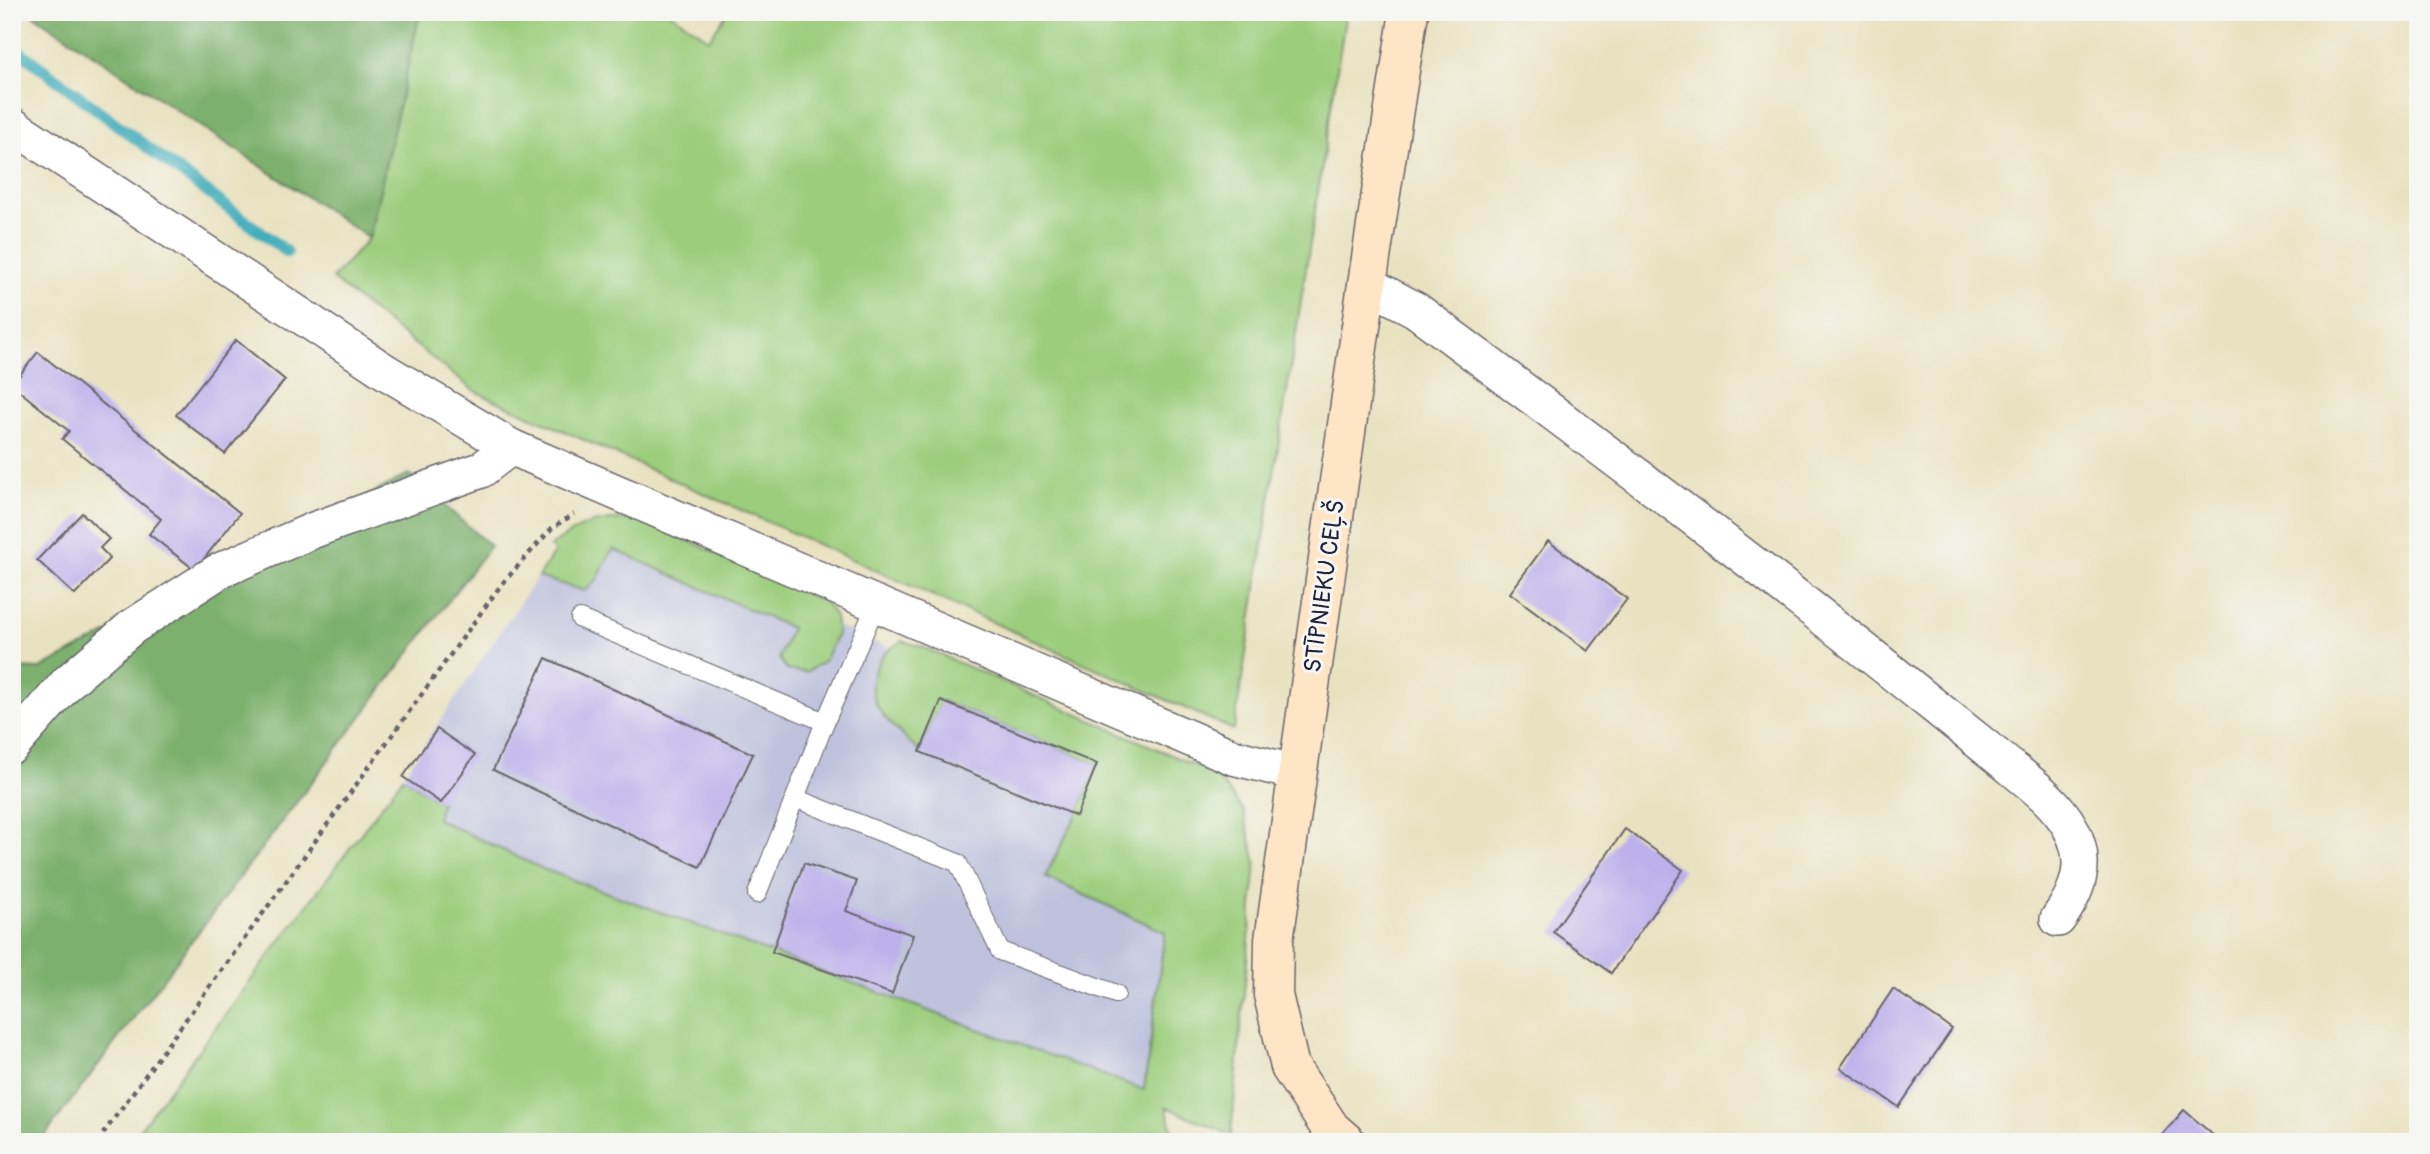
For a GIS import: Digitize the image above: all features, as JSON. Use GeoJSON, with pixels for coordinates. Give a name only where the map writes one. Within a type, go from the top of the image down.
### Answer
{"type":"FeatureCollection","features":[{"type":"Feature","properties":{"kind":"main road","name":"STĪPNIEKU CEĻŠ"},"geometry":{"type":"LineString","coordinates":[[1331,1137],[1290,1067],[1273,995],[1274,940],[1367,284],[1409,12]]}},
{"type":"Feature","properties":{"kind":"street"},"geometry":{"type":"LineString","coordinates":[[12,125],[386,372],[511,447],[1233,757],[1297,773]]}},
{"type":"Feature","properties":{"kind":"street"},"geometry":{"type":"LineString","coordinates":[[1367,284],[1427,318],[1884,665],[2030,783],[2059,811],[2070,827],[2079,850],[2079,884],[2058,919]]}},
{"type":"Feature","properties":{"kind":"street"},"geometry":{"type":"LineString","coordinates":[[12,746],[68,681],[132,627],[219,571],[314,530],[481,470],[511,447]]}},
{"type":"Feature","properties":{"kind":"lane"},"geometry":{"type":"LineString","coordinates":[[757,894],[825,722],[876,606]]}},
{"type":"Feature","properties":{"kind":"lane"},"geometry":{"type":"LineString","coordinates":[[580,619],[825,722]]}},
{"type":"Feature","properties":{"kind":"lane"},"geometry":{"type":"LineString","coordinates":[[795,798],[958,863],[1000,951],[1116,995]]}},
{"type":"Feature","properties":{"kind":"path"},"geometry":{"type":"LineString","coordinates":[[97,1142],[501,585],[552,528],[613,490]]}},
{"type":"Feature","properties":{"kind":"shaded area"},"geometry":{"type":"Polygon","coordinates":[[[618,533],[901,653],[1182,784],[1165,1107],[373,820],[555,551],[618,533]]]}},
{"type":"Feature","properties":{"kind":"green space"},"geometry":{"type":"Polygon","coordinates":[[[29,12],[420,12],[369,238],[29,12]]]}},
{"type":"Feature","properties":{"kind":"green space"},"geometry":{"type":"Polygon","coordinates":[[[420,12],[669,12],[709,39],[728,12],[1346,12],[1234,730],[474,391],[332,279],[369,238],[420,12]]]}},
{"type":"Feature","properties":{"kind":"green space"},"geometry":{"type":"Polygon","coordinates":[[[409,474],[490,546],[40,1142],[12,1142],[12,668],[40,669],[409,474]]]}},
{"type":"Feature","properties":{"kind":"green space"},"geometry":{"type":"Polygon","coordinates":[[[640,519],[825,602],[835,617],[837,635],[824,661],[806,672],[787,670],[779,658],[791,628],[613,549],[596,581],[585,591],[538,577],[555,551],[550,547],[573,531],[602,521],[640,519]]]}},
{"type":"Feature","properties":{"kind":"green space"},"geometry":{"type":"Polygon","coordinates":[[[902,641],[920,646],[1215,774],[1243,810],[1256,863],[1231,1135],[1166,1107],[1176,1142],[130,1142],[403,777],[441,803],[437,819],[543,869],[1144,1090],[1165,932],[1045,877],[1076,816],[1097,764],[942,701],[920,752],[885,717],[873,696],[874,673],[879,661],[902,641]]]}},
{"type":"Feature","properties":{"kind":"building"},"geometry":{"type":"Polygon","coordinates":[[[236,340],[285,380],[225,454],[176,415],[236,340]]]}},
{"type":"Feature","properties":{"kind":"building"},"geometry":{"type":"Polygon","coordinates":[[[38,352],[240,513],[195,570],[149,534],[161,519],[62,439],[69,431],[12,385],[38,352]]]}},
{"type":"Feature","properties":{"kind":"building"},"geometry":{"type":"Polygon","coordinates":[[[82,513],[109,539],[100,548],[110,558],[75,595],[37,560],[82,513]]]}},
{"type":"Feature","properties":{"kind":"building"},"geometry":{"type":"Polygon","coordinates":[[[1548,541],[1627,599],[1588,651],[1510,593],[1548,541]]]}},
{"type":"Feature","properties":{"kind":"building"},"geometry":{"type":"Polygon","coordinates":[[[546,658],[753,754],[700,867],[493,770],[546,658]]]}},
{"type":"Feature","properties":{"kind":"building"},"geometry":{"type":"Polygon","coordinates":[[[941,701],[1097,764],[1076,816],[920,752],[941,701]]]}},
{"type":"Feature","properties":{"kind":"building"},"geometry":{"type":"Polygon","coordinates":[[[437,729],[475,755],[441,803],[403,777],[437,729]]]}},
{"type":"Feature","properties":{"kind":"building"},"geometry":{"type":"Polygon","coordinates":[[[1625,829],[1683,870],[1611,973],[1553,932],[1625,829]]]}},
{"type":"Feature","properties":{"kind":"building"},"geometry":{"type":"Polygon","coordinates":[[[804,863],[857,881],[846,911],[913,935],[892,994],[772,952],[804,863]]]}},
{"type":"Feature","properties":{"kind":"building"},"geometry":{"type":"Polygon","coordinates":[[[1893,989],[1952,1029],[1899,1107],[1840,1068],[1893,989]]]}},
{"type":"Feature","properties":{"kind":"building"},"geometry":{"type":"Polygon","coordinates":[[[2184,1110],[2221,1142],[2156,1142],[2184,1110]]]}},
{"type":"Feature","properties":{"kind":"waterway"},"geometry":{"type":"LineString","coordinates":[[12,46],[287,252]]}}]}
